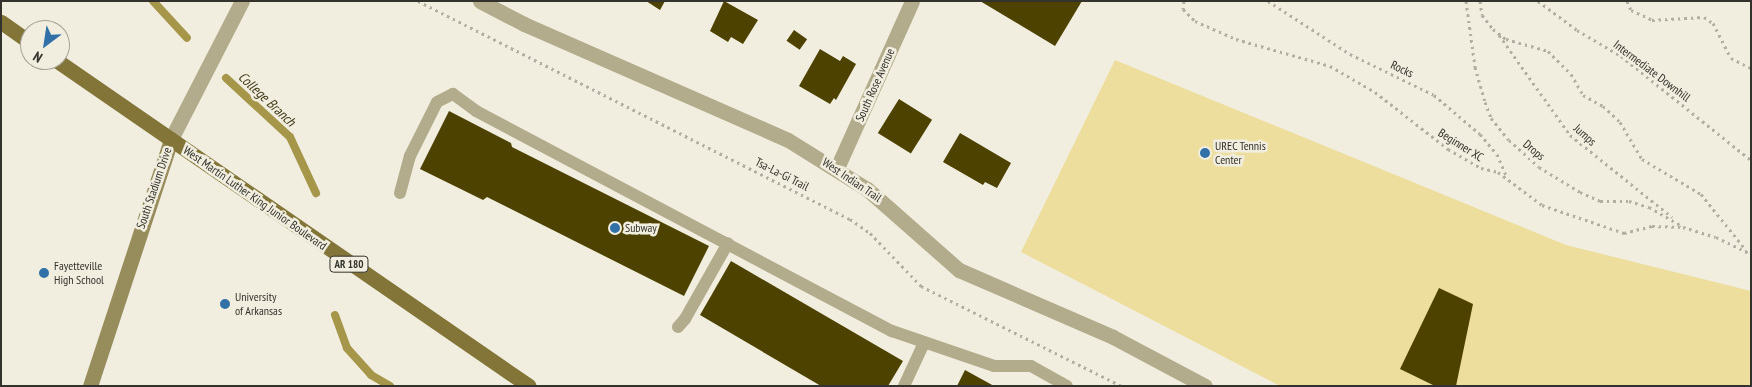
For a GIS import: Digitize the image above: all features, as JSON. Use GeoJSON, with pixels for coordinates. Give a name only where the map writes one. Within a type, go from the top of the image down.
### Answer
{"type":"FeatureCollection","features":[{"type":"Feature","properties":{"kind":"main road"},"geometry":{"type":"LineString","coordinates":[[1,22],[20,35]]}},
{"type":"Feature","properties":{"kind":"main road","name":"West Martin Luther King Junior Boulevard"},"geometry":{"type":"LineString","coordinates":[[70,70],[529,386]]}},
{"type":"Feature","properties":{"kind":"street","name":"South Stadium Drive"},"geometry":{"type":"LineString","coordinates":[[90,386],[170,139],[242,1]]}},
{"type":"Feature","properties":{"kind":"street","name":"West Indian Trail"},"geometry":{"type":"LineString","coordinates":[[480,1],[540,31],[788,140],[837,168],[897,212],[959,270],[1113,337],[1205,386]]}},
{"type":"Feature","properties":{"kind":"street","name":"South Rose Avenue"},"geometry":{"type":"LineString","coordinates":[[837,168],[912,1]]}},
{"type":"Feature","properties":{"kind":"lane"},"geometry":{"type":"LineString","coordinates":[[400,193],[410,156],[437,102],[452,94],[476,111],[728,243],[843,308],[924,343],[994,366],[1031,366],[1067,386]]}},
{"type":"Feature","properties":{"kind":"lane"},"geometry":{"type":"LineString","coordinates":[[678,328],[686,320],[728,243]]}},
{"type":"Feature","properties":{"kind":"lane"},"geometry":{"type":"LineString","coordinates":[[904,386],[924,343]]}},
{"type":"Feature","properties":{"kind":"path","name":"Tsa-La-Gi Trail"},"geometry":{"type":"LineString","coordinates":[[418,1],[850,218],[870,233],[921,286],[1122,386]]}},
{"type":"Feature","properties":{"kind":"path","name":"Beginner XC"},"geometry":{"type":"LineString","coordinates":[[1184,1],[1182,8],[1195,21],[1236,39],[1330,66],[1375,92],[1448,149],[1481,168],[1507,177],[1542,205],[1613,231],[1624,233],[1652,226],[1683,227],[1749,253]]}},
{"type":"Feature","properties":{"kind":"path","name":"Rocks"},"geometry":{"type":"LineString","coordinates":[[1268,1],[1350,54],[1434,95],[1480,134],[1497,154],[1507,177]]}},
{"type":"Feature","properties":{"kind":"path","name":"Drops"},"geometry":{"type":"LineString","coordinates":[[1466,1],[1475,68],[1485,102],[1492,118],[1509,140],[1539,167],[1580,192],[1600,201],[1629,201],[1649,207],[1683,227]]}},
{"type":"Feature","properties":{"kind":"path","name":"Jumps"},"geometry":{"type":"LineString","coordinates":[[1480,1],[1482,15],[1499,35],[1570,135],[1628,179],[1683,227]]}},
{"type":"Feature","properties":{"kind":"path","name":"Intermediate Downhill"},"geometry":{"type":"LineString","coordinates":[[1538,1],[1637,68],[1751,160]]}},
{"type":"Feature","properties":{"kind":"path"},"geometry":{"type":"LineString","coordinates":[[1627,1],[1631,10],[1652,20],[1704,17],[1713,23],[1731,58],[1751,68]]}},
{"type":"Feature","properties":{"kind":"path"},"geometry":{"type":"LineString","coordinates":[[1499,35],[1548,51],[1571,74],[1583,95],[1603,106],[1620,122],[1642,159],[1701,194],[1749,253]]}},
{"type":"Feature","properties":{"kind":"shaded area","name":"UREC Tennis Center"},"geometry":{"type":"Polygon","coordinates":[[[1115,60],[1566,245],[1751,291],[1751,386],[1280,386],[1021,252],[1115,60]]]}},
{"type":"Feature","properties":{"kind":"building"},"geometry":{"type":"Polygon","coordinates":[[[646,1],[665,1],[660,10],[646,1]]]}},
{"type":"Feature","properties":{"kind":"building"},"geometry":{"type":"Polygon","coordinates":[[[724,1],[758,20],[743,44],[731,37],[728,42],[710,31],[724,1]]]}},
{"type":"Feature","properties":{"kind":"building"},"geometry":{"type":"Polygon","coordinates":[[[980,1],[1082,1],[1055,46],[980,1]]]}},
{"type":"Feature","properties":{"kind":"building"},"geometry":{"type":"Polygon","coordinates":[[[794,30],[807,39],[800,50],[787,41],[794,30]]]}},
{"type":"Feature","properties":{"kind":"building"},"geometry":{"type":"Polygon","coordinates":[[[820,49],[840,61],[843,56],[856,64],[836,100],[834,98],[830,104],[799,86],[820,49]]]}},
{"type":"Feature","properties":{"kind":"building"},"geometry":{"type":"Polygon","coordinates":[[[899,99],[932,120],[911,154],[878,133],[899,99]]]}},
{"type":"Feature","properties":{"kind":"building"},"geometry":{"type":"Polygon","coordinates":[[[449,111],[511,143],[512,147],[709,246],[684,296],[487,197],[483,200],[420,169],[449,111]]]}},
{"type":"Feature","properties":{"kind":"building"},"geometry":{"type":"Polygon","coordinates":[[[960,133],[1011,163],[997,188],[985,182],[983,185],[943,162],[960,133]]]}},
{"type":"Feature","properties":{"kind":"building"},"geometry":{"type":"Polygon","coordinates":[[[731,261],[903,361],[888,386],[821,386],[700,315],[731,261]]]}},
{"type":"Feature","properties":{"kind":"building"},"geometry":{"type":"Polygon","coordinates":[[[1439,288],[1473,304],[1456,386],[1435,386],[1400,369],[1439,288]]]}},
{"type":"Feature","properties":{"kind":"building"},"geometry":{"type":"Polygon","coordinates":[[[965,370],[994,386],[957,386],[965,370]]]}},
{"type":"Feature","properties":{"kind":"waterway","name":"College Branch"},"geometry":{"type":"LineString","coordinates":[[153,1],[187,38]]}},
{"type":"Feature","properties":{"kind":"waterway","name":"College Branch"},"geometry":{"type":"LineString","coordinates":[[226,78],[290,137],[316,193]]}},
{"type":"Feature","properties":{"kind":"waterway","name":"College Branch"},"geometry":{"type":"LineString","coordinates":[[335,315],[347,348],[371,375],[390,386]]}},
{"type":"Feature","properties":{"kind":"place","name":"UREC Tennis Center"},"geometry":{"type":"Point","coordinates":[1205,153]}},
{"type":"Feature","properties":{"kind":"place","name":"Subway"},"geometry":{"type":"Point","coordinates":[615,228]}},
{"type":"Feature","properties":{"kind":"place","name":"Fayetteville High School"},"geometry":{"type":"Point","coordinates":[44,273]}},
{"type":"Feature","properties":{"kind":"place","name":"University of Arkansas"},"geometry":{"type":"Point","coordinates":[225,304]}}]}
